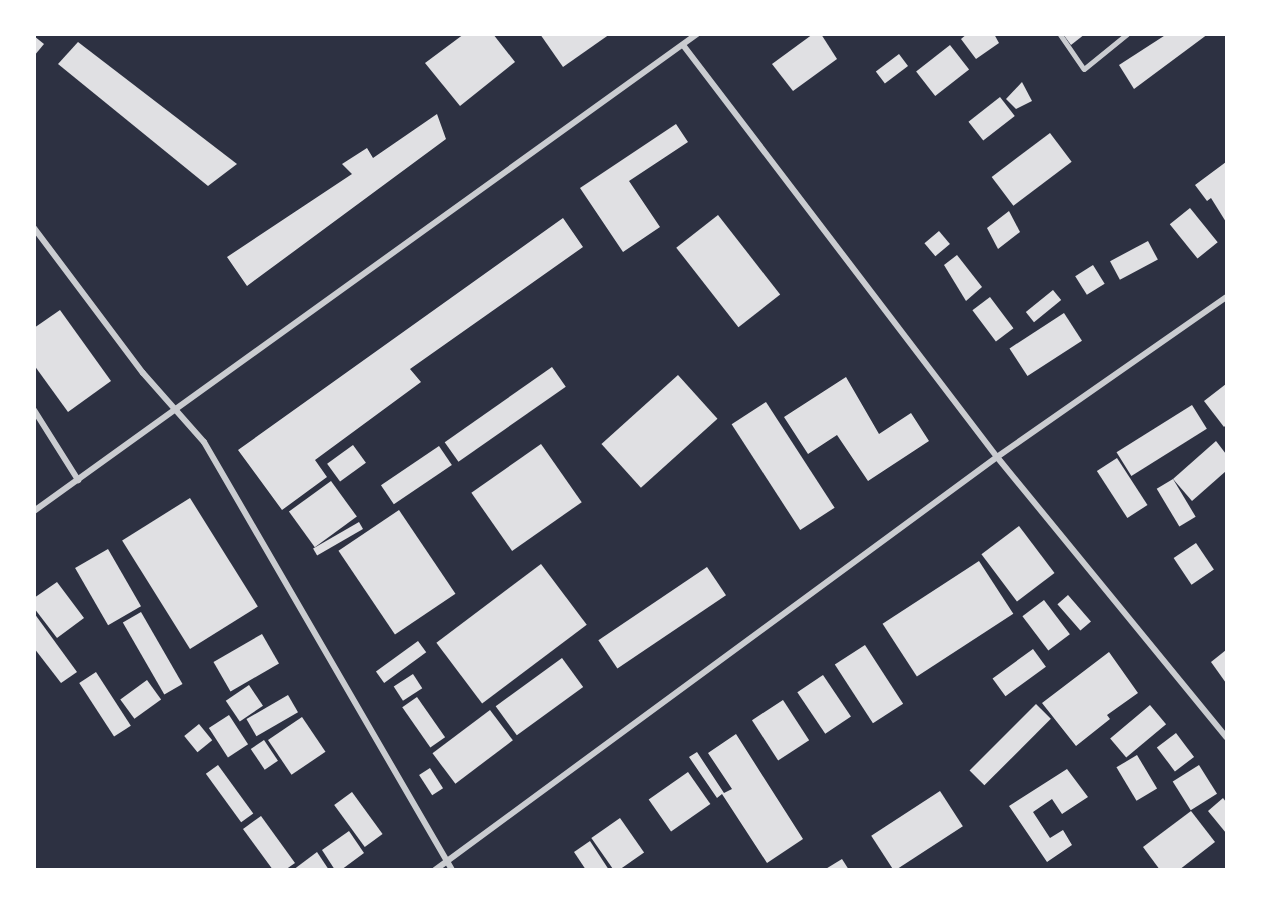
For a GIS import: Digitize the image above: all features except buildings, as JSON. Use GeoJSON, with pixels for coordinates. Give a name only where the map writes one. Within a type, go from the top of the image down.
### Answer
{"type":"FeatureCollection","features":[{"type":"Feature","properties":{"kind":"street"},"geometry":{"type":"LineString","coordinates":[[34,511],[697,34]]}},
{"type":"Feature","properties":{"kind":"street"},"geometry":{"type":"LineString","coordinates":[[683,45],[997,457],[1227,737]]}},
{"type":"Feature","properties":{"kind":"street"},"geometry":{"type":"LineString","coordinates":[[34,228],[175,410],[204,442],[452,870]]}},
{"type":"Feature","properties":{"kind":"street"},"geometry":{"type":"LineString","coordinates":[[435,870],[997,457],[1227,297]]}},
{"type":"Feature","properties":{"kind":"street"},"geometry":{"type":"LineString","coordinates":[[34,410],[78,480]]}},
{"type":"Feature","properties":{"kind":"lane"},"geometry":{"type":"LineString","coordinates":[[1059,34],[1084,69],[1127,34]]}}]}
